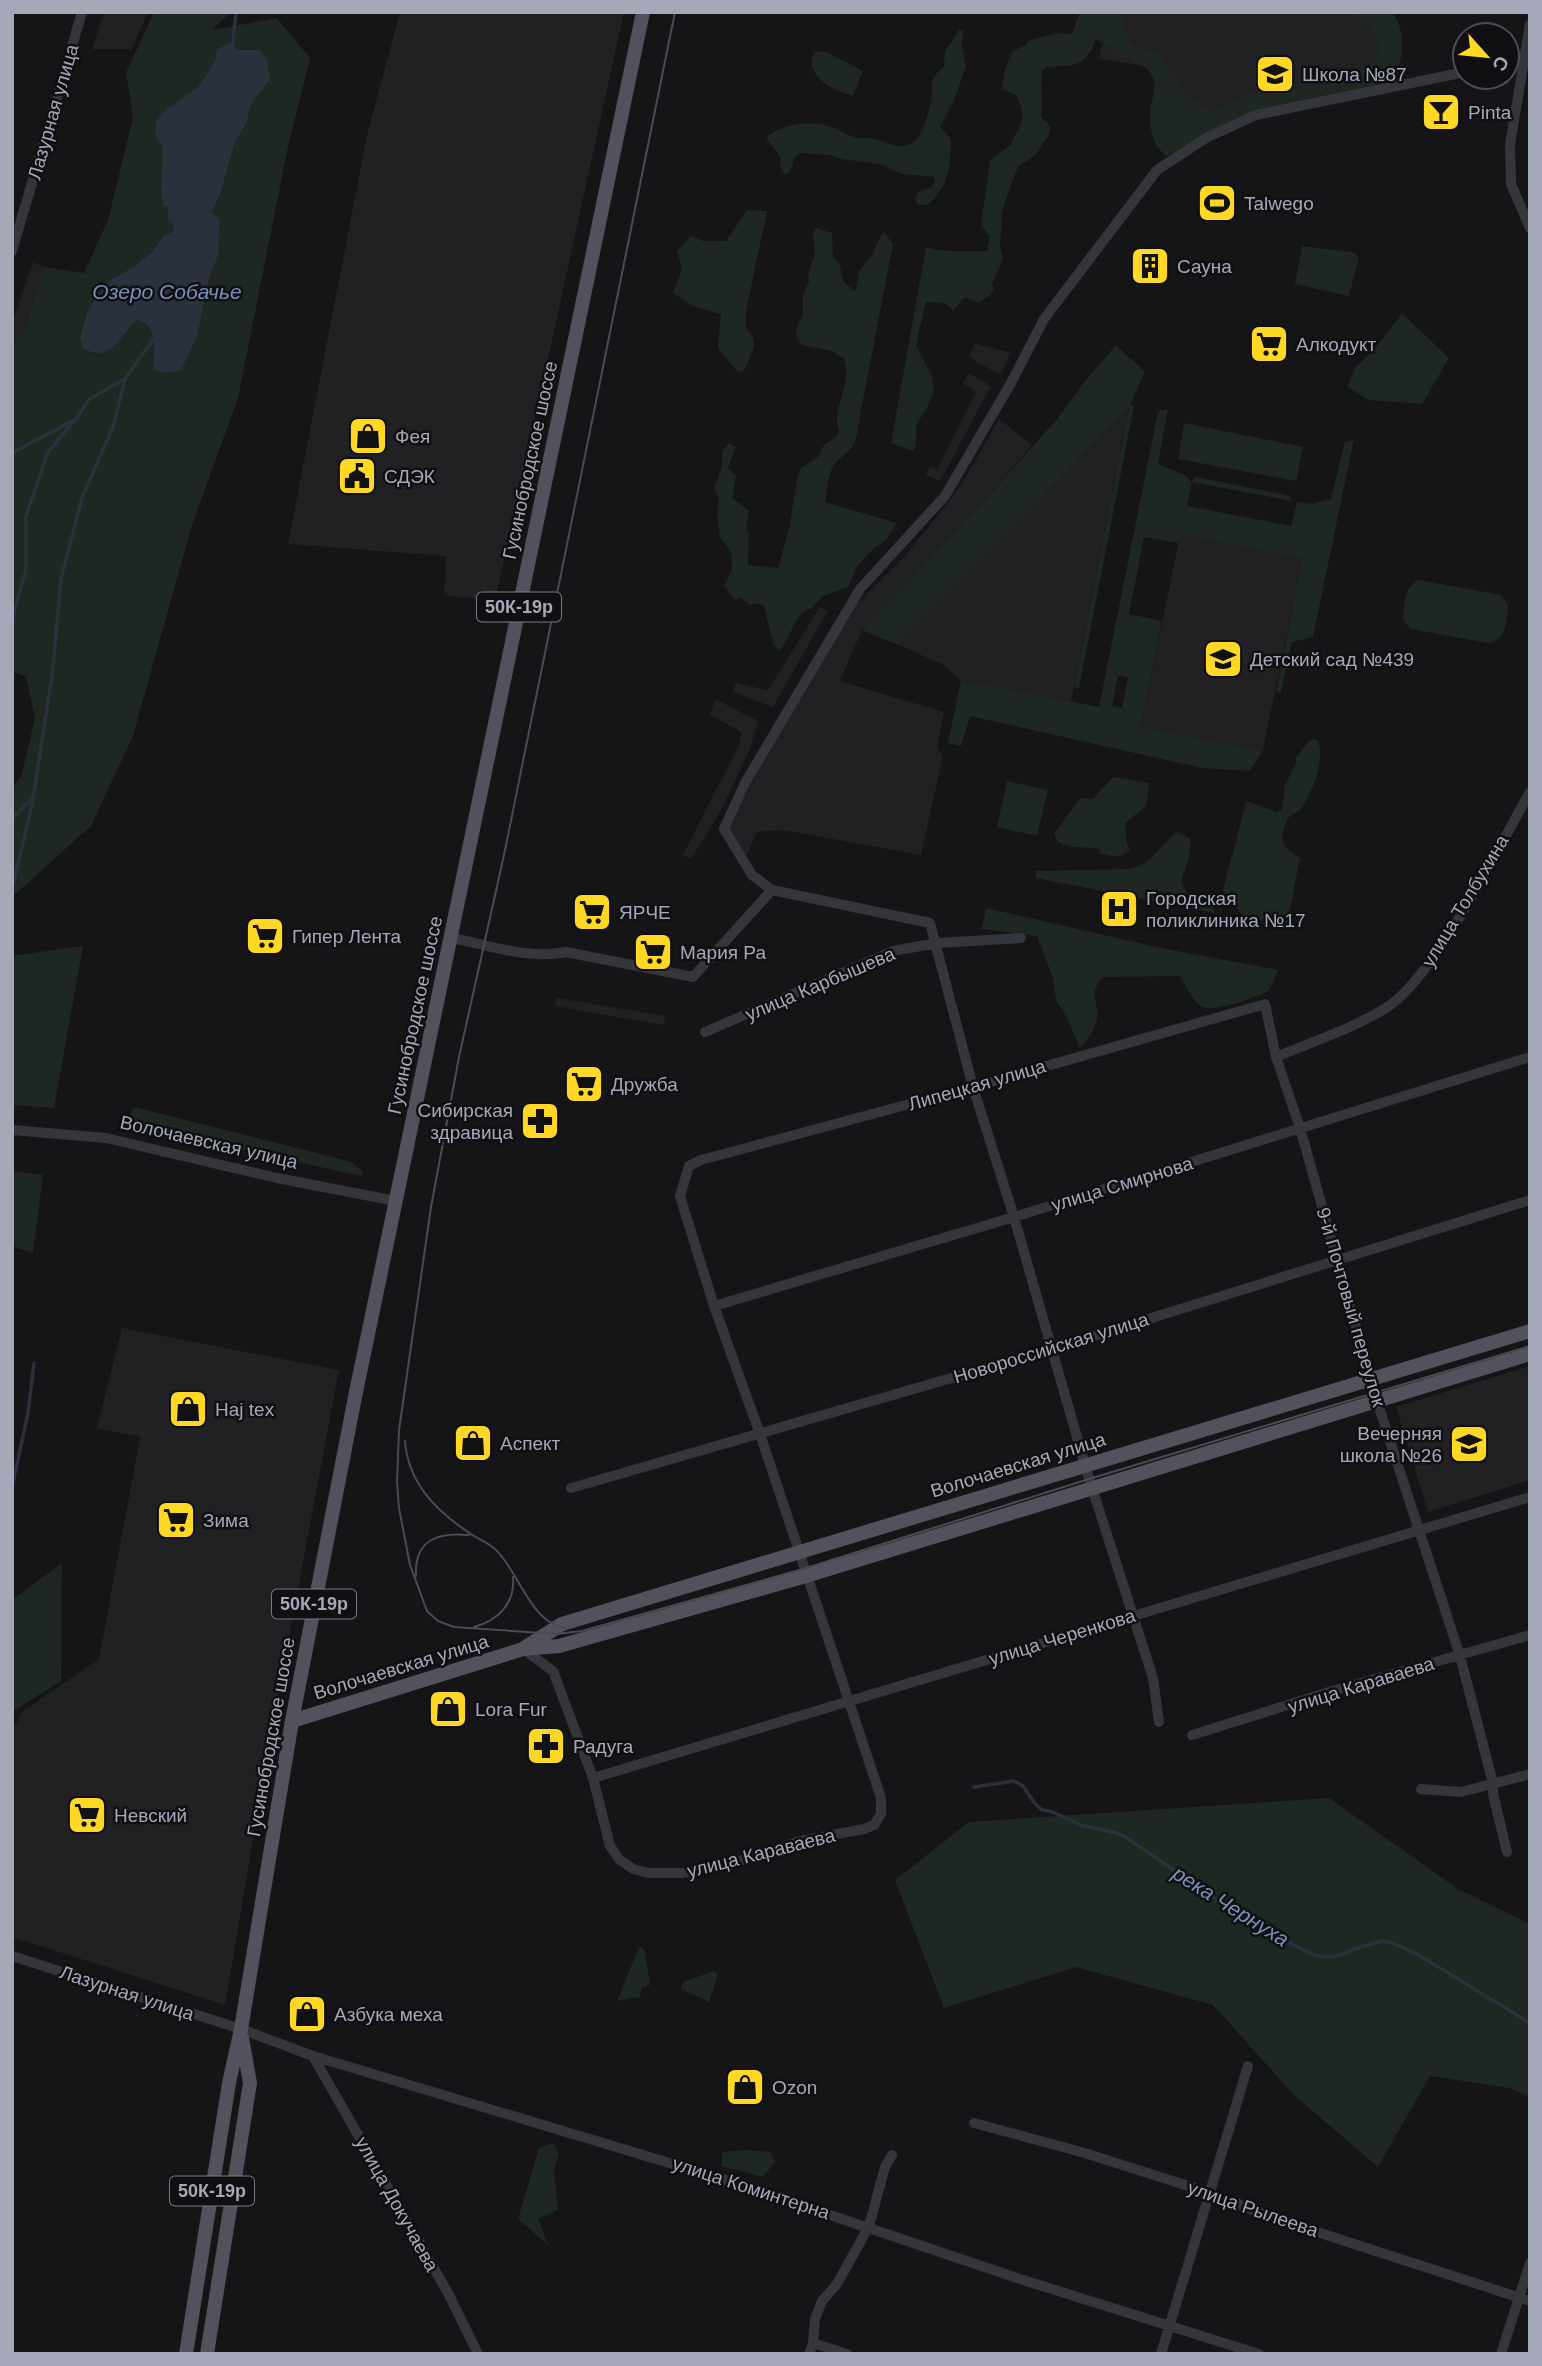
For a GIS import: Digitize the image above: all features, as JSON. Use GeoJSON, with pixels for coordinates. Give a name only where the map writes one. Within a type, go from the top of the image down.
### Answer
{"type":"FeatureCollection","features":[{"type":"Feature","properties":{"kind":"main road","name":"Гусинобродское шоссе"},"geometry":{"type":"LineString","coordinates":[[186,2354],[229,2083],[241,2029],[292,1721],[356,1392],[643,12]]}},
{"type":"Feature","properties":{"kind":"main road","name":"Волочаевская улица"},"geometry":{"type":"LineString","coordinates":[[523,1649],[562,1624],[1530,1331]]}},
{"type":"Feature","properties":{"kind":"main road","name":"Волочаевская улица"},"geometry":{"type":"LineString","coordinates":[[292,1721],[523,1649],[559,1646],[806,1576],[1530,1354]]}},
{"type":"Feature","properties":{"kind":"main road","name":"Гусинобродское шоссе"},"geometry":{"type":"LineString","coordinates":[[207,2354],[250,2083],[241,2029]]}},
{"type":"Feature","properties":{"kind":"street","name":"Лазурная улица"},"geometry":{"type":"LineString","coordinates":[[12,251],[82,12]]}},
{"type":"Feature","properties":{"kind":"street"},"geometry":{"type":"LineString","coordinates":[[1530,24],[1510,145],[1511,184],[1530,228]]}},
{"type":"Feature","properties":{"kind":"street"},"geometry":{"type":"LineString","coordinates":[[1159,1722],[1153,1678],[1091,1488],[1014,1217],[973,1087],[930,923],[772,890],[752,875],[724,829],[745,783],[860,589],[945,496],[1011,383],[1044,318],[1157,170],[1206,138],[1256,115],[1451,75]]}},
{"type":"Feature","properties":{"kind":"street","name":"улица Толбухина"},"geometry":{"type":"LineString","coordinates":[[1276,1056],[1359,1023],[1391,1004],[1415,981],[1472,896],[1530,792]]}},
{"type":"Feature","properties":{"kind":"street"},"geometry":{"type":"LineString","coordinates":[[452,938],[550,956],[566,953],[693,977],[772,890]]}},
{"type":"Feature","properties":{"kind":"street","name":"улица Карбышева"},"geometry":{"type":"LineString","coordinates":[[705,1032],[892,951],[937,943],[1021,938]]}},
{"type":"Feature","properties":{"kind":"street","name":"Липецкая улица"},"geometry":{"type":"LineString","coordinates":[[713,1306],[680,1196],[689,1166],[701,1160],[973,1087],[1265,1004]]}},
{"type":"Feature","properties":{"kind":"street","name":"9-й Почтовый переулок"},"geometry":{"type":"LineString","coordinates":[[1265,1004],[1276,1056],[1300,1128],[1377,1401],[1460,1656],[1493,1783],[1493,1794],[1507,1852]]}},
{"type":"Feature","properties":{"kind":"street","name":"улица Смирнова"},"geometry":{"type":"LineString","coordinates":[[713,1306],[1014,1217],[1530,1057]]}},
{"type":"Feature","properties":{"kind":"street","name":"Волочаевская улица"},"geometry":{"type":"LineString","coordinates":[[12,1130],[106,1138],[277,1178],[396,1201]]}},
{"type":"Feature","properties":{"kind":"street","name":"Новороссийская улица"},"geometry":{"type":"LineString","coordinates":[[571,1488],[1052,1349],[1530,1200]]}},
{"type":"Feature","properties":{"kind":"street"},"geometry":{"type":"LineString","coordinates":[[713,1306],[760,1434],[850,1702]]}},
{"type":"Feature","properties":{"kind":"street","name":"улица Черенкова"},"geometry":{"type":"LineString","coordinates":[[593,1779],[1530,1497]]}},
{"type":"Feature","properties":{"kind":"street","name":"улица Караваева"},"geometry":{"type":"LineString","coordinates":[[1192,1735],[1329,1692],[1530,1635]]}},
{"type":"Feature","properties":{"kind":"street"},"geometry":{"type":"LineString","coordinates":[[523,1649],[553,1671],[593,1779]]}},
{"type":"Feature","properties":{"kind":"street","name":"улица Караваева"},"geometry":{"type":"LineString","coordinates":[[593,1779],[610,1846],[619,1859],[633,1869],[649,1873],[682,1873],[727,1865],[800,1842],[864,1829],[874,1825],[881,1814],[881,1798],[850,1702]]}},
{"type":"Feature","properties":{"kind":"street"},"geometry":{"type":"LineString","coordinates":[[1421,1789],[1461,1792],[1530,1774]]}},
{"type":"Feature","properties":{"kind":"street","name":"Лазурная улица"},"geometry":{"type":"LineString","coordinates":[[12,1956],[241,2029]]}},
{"type":"Feature","properties":{"kind":"street","name":"улица Коминтерна"},"geometry":{"type":"LineString","coordinates":[[241,2029],[313,2056],[582,2135],[1259,2354]]}},
{"type":"Feature","properties":{"kind":"street","name":"улица Докучаева"},"geometry":{"type":"LineString","coordinates":[[313,2056],[447,2293],[478,2354]]}},
{"type":"Feature","properties":{"kind":"street"},"geometry":{"type":"LineString","coordinates":[[1161,2354],[1248,2066]]}},
{"type":"Feature","properties":{"kind":"street","name":"улица Рылеева"},"geometry":{"type":"LineString","coordinates":[[974,2123],[1085,2153],[1524,2299]]}},
{"type":"Feature","properties":{"kind":"street"},"geometry":{"type":"LineString","coordinates":[[847,2354],[811,2348],[815,2319],[821,2301],[837,2284],[869,2226],[885,2167],[892,2155]]}},
{"type":"Feature","properties":{"kind":"street"},"geometry":{"type":"LineString","coordinates":[[1501,2354],[1524,2299],[1530,2263]]}},
{"type":"Feature","properties":{"kind":"shaded area"},"geometry":{"type":"Polygon","coordinates":[[[104,12],[148,12],[132,49],[92,49],[104,12]]]}},
{"type":"Feature","properties":{"kind":"shaded area"},"geometry":{"type":"Polygon","coordinates":[[[154,12],[231,12],[212,30],[277,18],[310,58],[289,142],[238,398],[192,525],[133,736],[91,826],[12,897],[12,789],[22,774],[35,718],[26,677],[12,671],[12,343],[26,326],[43,267],[84,273],[108,220],[133,117],[126,73],[154,12]],[[233,41],[217,49],[215,61],[198,87],[166,109],[155,135],[163,147],[163,206],[169,206],[174,228],[170,235],[161,239],[151,253],[135,266],[108,281],[88,309],[80,337],[83,349],[95,354],[137,320],[150,328],[197,337],[209,279],[218,256],[212,212],[221,192],[235,142],[247,123],[250,107],[270,80],[253,49],[237,50],[233,41]]]}},
{"type":"Feature","properties":{"kind":"shaded area"},"geometry":{"type":"Polygon","coordinates":[[[400,12],[624,12],[495,601],[444,595],[446,556],[288,544],[367,135],[400,12]]]}},
{"type":"Feature","properties":{"kind":"shaded area"},"geometry":{"type":"Polygon","coordinates":[[[1080,12],[1125,12],[1124,29],[1132,43],[1145,51],[1153,50],[1158,53],[1167,68],[1178,78],[1181,91],[1211,111],[1254,93],[1342,76],[1373,62],[1379,53],[1370,28],[1348,12],[1389,12],[1395,16],[1401,33],[1402,50],[1392,83],[1272,106],[1167,156],[1158,148],[1151,130],[1153,78],[1140,64],[1123,54],[1115,58],[1110,47],[1096,39],[1083,61],[1047,67],[1042,71],[1041,117],[1051,127],[1036,154],[1018,167],[1009,190],[1002,212],[1000,246],[1003,259],[992,284],[994,288],[990,295],[979,303],[965,297],[953,310],[945,303],[926,302],[916,345],[932,376],[934,390],[916,425],[916,445],[913,451],[891,443],[926,247],[949,251],[987,251],[990,236],[981,225],[990,160],[1012,144],[1022,120],[1016,95],[1002,89],[1005,69],[1013,51],[1026,45],[1028,41],[1056,33],[1072,34],[1080,12]]]}},
{"type":"Feature","properties":{"kind":"shaded area","name":"Школа №87"},"geometry":{"type":"Polygon","coordinates":[[[1109,12],[1364,12],[1395,23],[1389,81],[1188,139],[1170,81],[1152,67],[1099,59],[1109,12]]]}},
{"type":"Feature","properties":{"kind":"shaded area"},"geometry":{"type":"Polygon","coordinates":[[[959,30],[963,31],[962,46],[966,66],[954,101],[940,127],[951,142],[949,169],[944,185],[927,205],[918,205],[915,198],[919,191],[931,188],[934,177],[902,174],[879,164],[800,153],[793,159],[788,174],[784,174],[780,156],[767,140],[775,131],[792,125],[827,125],[852,136],[900,146],[917,139],[929,111],[933,80],[944,66],[945,52],[959,30]]]}},
{"type":"Feature","properties":{"kind":"shaded area"},"geometry":{"type":"Polygon","coordinates":[[[825,51],[863,71],[853,96],[832,88],[816,74],[811,60],[815,52],[825,51]]]}},
{"type":"Feature","properties":{"kind":"shaded area"},"geometry":{"type":"Polygon","coordinates":[[[747,210],[767,211],[746,311],[746,327],[753,338],[754,347],[745,369],[741,372],[736,370],[718,348],[721,314],[693,306],[673,293],[682,269],[677,251],[691,236],[703,241],[726,241],[747,210]]]}},
{"type":"Feature","properties":{"kind":"shaded area"},"geometry":{"type":"Polygon","coordinates":[[[816,228],[832,233],[833,257],[839,264],[844,282],[854,291],[859,271],[872,255],[882,233],[884,232],[893,244],[856,440],[832,469],[825,502],[897,523],[886,540],[857,566],[848,587],[823,596],[811,609],[802,613],[784,645],[778,650],[773,644],[764,606],[757,603],[750,605],[741,598],[735,600],[724,586],[732,569],[732,558],[731,552],[720,537],[717,513],[719,498],[714,488],[722,467],[722,451],[729,443],[736,447],[728,467],[736,476],[732,498],[749,511],[746,529],[749,534],[748,565],[778,568],[789,529],[798,474],[801,468],[818,457],[824,445],[836,437],[839,430],[837,414],[846,379],[844,359],[832,351],[806,346],[797,338],[796,329],[803,314],[803,296],[809,281],[808,272],[815,256],[813,234],[816,228]]]}},
{"type":"Feature","properties":{"kind":"shaded area"},"geometry":{"type":"Polygon","coordinates":[[[1302,246],[1352,252],[1359,257],[1349,296],[1295,284],[1302,246]]]}},
{"type":"Feature","properties":{"kind":"shaded area"},"geometry":{"type":"Polygon","coordinates":[[[33,262],[43,267],[26,326],[12,343],[12,323],[33,262]]]}},
{"type":"Feature","properties":{"kind":"shaded area"},"geometry":{"type":"Polygon","coordinates":[[[1402,313],[1449,358],[1422,404],[1369,400],[1347,387],[1355,368],[1373,351],[1402,313]]]}},
{"type":"Feature","properties":{"kind":"shaded area"},"geometry":{"type":"Polygon","coordinates":[[[975,343],[1011,353],[1000,375],[969,357],[975,343]]]}},
{"type":"Feature","properties":{"kind":"shaded area"},"geometry":{"type":"Polygon","coordinates":[[[1116,345],[1145,372],[1130,405],[1134,406],[1079,688],[1074,687],[1129,407],[898,645],[862,630],[1059,417],[1116,345]]]}},
{"type":"Feature","properties":{"kind":"shaded area"},"geometry":{"type":"Polygon","coordinates":[[[969,373],[991,386],[940,481],[926,475],[930,467],[937,470],[976,392],[963,383],[969,373]]]}},
{"type":"Feature","properties":{"kind":"shaded area"},"geometry":{"type":"Polygon","coordinates":[[[1129,405],[1071,702],[961,680],[942,664],[898,645],[1129,405]]]}},
{"type":"Feature","properties":{"kind":"shaded area"},"geometry":{"type":"Polygon","coordinates":[[[1168,409],[1158,464],[1187,476],[1191,482],[1196,477],[1290,496],[1292,501],[1192,482],[1187,506],[1291,526],[1297,502],[1312,504],[1331,499],[1345,442],[1354,439],[1313,637],[1292,642],[1281,693],[1276,691],[1302,559],[1180,535],[1178,543],[1144,537],[1129,614],[1162,621],[1141,727],[1263,750],[1250,771],[1202,768],[970,716],[961,746],[948,743],[961,680],[1099,707],[1158,411],[1168,409]],[[1118,675],[1112,706],[1122,708],[1128,678],[1118,675]]]}},
{"type":"Feature","properties":{"kind":"shaded area"},"geometry":{"type":"Polygon","coordinates":[[[999,419],[1032,445],[965,522],[862,630],[840,681],[944,712],[937,748],[943,756],[921,855],[783,830],[757,832],[746,857],[728,830],[749,787],[802,695],[853,608],[906,555],[948,503],[999,419]]]}},
{"type":"Feature","properties":{"kind":"shaded area"},"geometry":{"type":"Polygon","coordinates":[[[1184,423],[1303,447],[1296,481],[1178,459],[1184,423]]]}},
{"type":"Feature","properties":{"kind":"shaded area"},"geometry":{"type":"Polygon","coordinates":[[[1180,535],[1302,559],[1263,750],[1141,727],[1180,535]]]}},
{"type":"Feature","properties":{"kind":"shaded area"},"geometry":{"type":"Polygon","coordinates":[[[1419,580],[1501,595],[1508,605],[1506,623],[1499,639],[1488,643],[1410,629],[1403,619],[1405,602],[1410,587],[1419,580]]]}},
{"type":"Feature","properties":{"kind":"shaded area"},"geometry":{"type":"Polygon","coordinates":[[[820,607],[827,612],[773,707],[733,692],[736,683],[768,690],[820,607]]]}},
{"type":"Feature","properties":{"kind":"shaded area"},"geometry":{"type":"Polygon","coordinates":[[[715,699],[758,721],[750,749],[720,812],[691,859],[683,855],[739,745],[741,732],[710,715],[715,699]]]}},
{"type":"Feature","properties":{"kind":"shaded area"},"geometry":{"type":"Polygon","coordinates":[[[1309,741],[1318,741],[1320,749],[1317,776],[1299,810],[1288,818],[1282,834],[1285,846],[1300,858],[1287,926],[1243,916],[1223,891],[1246,801],[1277,812],[1282,810],[1285,785],[1296,763],[1296,757],[1309,741]]]}},
{"type":"Feature","properties":{"kind":"shaded area"},"geometry":{"type":"Polygon","coordinates":[[[1113,777],[1149,783],[1146,806],[1125,823],[1127,845],[1130,848],[1128,852],[1121,856],[1112,856],[1099,853],[1100,849],[1074,847],[1058,842],[1054,834],[1078,801],[1081,798],[1093,799],[1113,777]]]}},
{"type":"Feature","properties":{"kind":"shaded area"},"geometry":{"type":"Polygon","coordinates":[[[1007,781],[1048,790],[1037,836],[997,827],[1007,781]]]}},
{"type":"Feature","properties":{"kind":"shaded area"},"geometry":{"type":"Polygon","coordinates":[[[1176,832],[1190,838],[1187,865],[1181,881],[1187,893],[1213,901],[1214,913],[1036,878],[1036,871],[1131,869],[1147,862],[1176,832]]]}},
{"type":"Feature","properties":{"kind":"shaded area"},"geometry":{"type":"Polygon","coordinates":[[[986,908],[1161,948],[1278,970],[1269,991],[1213,1008],[1199,1005],[1180,976],[1103,977],[1095,993],[1096,1023],[1080,1048],[1056,1000],[1053,978],[1037,936],[982,929],[986,908]]]}},
{"type":"Feature","properties":{"kind":"shaded area"},"geometry":{"type":"Polygon","coordinates":[[[83,946],[54,1108],[12,1105],[12,956],[83,946]]]}},
{"type":"Feature","properties":{"kind":"shaded area"},"geometry":{"type":"Polygon","coordinates":[[[557,998],[665,1016],[664,1025],[555,1006],[557,998]]]}},
{"type":"Feature","properties":{"kind":"shaded area"},"geometry":{"type":"Polygon","coordinates":[[[134,1107],[352,1162],[363,1172],[361,1176],[124,1124],[134,1107]]]}},
{"type":"Feature","properties":{"kind":"shaded area"},"geometry":{"type":"Polygon","coordinates":[[[12,1171],[43,1175],[33,1253],[12,1246],[12,1171]]]}},
{"type":"Feature","properties":{"kind":"shaded area"},"geometry":{"type":"Polygon","coordinates":[[[122,1328],[339,1370],[271,1734],[225,2005],[12,1937],[12,1731],[23,1711],[99,1659],[140,1437],[97,1428],[122,1328]]]}},
{"type":"Feature","properties":{"kind":"shaded area","name":"Вечерняя школа №26"},"geometry":{"type":"Polygon","coordinates":[[[1530,1366],[1530,1480],[1428,1512],[1396,1407],[1530,1366]]]}},
{"type":"Feature","properties":{"kind":"shaded area"},"geometry":{"type":"Polygon","coordinates":[[[62,1563],[61,1681],[12,1712],[12,1600],[62,1563]]]}},
{"type":"Feature","properties":{"kind":"shaded area"},"geometry":{"type":"Polygon","coordinates":[[[1329,1798],[1458,1889],[1530,1924],[1530,2097],[1510,2088],[1430,2076],[1378,2167],[1294,2095],[1213,2005],[1076,1967],[944,2008],[895,1880],[969,1822],[1329,1798]]]}},
{"type":"Feature","properties":{"kind":"shaded area"},"geometry":{"type":"Polygon","coordinates":[[[639,1947],[645,1951],[650,1985],[642,1987],[640,1997],[617,2001],[639,1947]]]}},
{"type":"Feature","properties":{"kind":"shaded area"},"geometry":{"type":"Polygon","coordinates":[[[714,1971],[718,1975],[709,2002],[681,1989],[683,1982],[714,1971]]]}},
{"type":"Feature","properties":{"kind":"shaded area"},"geometry":{"type":"Polygon","coordinates":[[[553,2143],[559,2154],[554,2169],[558,2210],[538,2219],[549,2246],[518,2219],[539,2148],[553,2143]]]}},
{"type":"Feature","properties":{"kind":"shaded area"},"geometry":{"type":"Polygon","coordinates":[[[722,2152],[770,2152],[775,2162],[763,2177],[722,2166],[722,2152]]]}},
{"type":"Feature","properties":{"kind":"water","name":"Озеро Собачье"},"geometry":{"type":"Polygon","coordinates":[[[233,41],[237,50],[260,50],[267,60],[270,80],[250,107],[247,123],[235,142],[221,192],[212,212],[220,221],[218,256],[209,279],[197,337],[181,370],[165,373],[153,369],[154,339],[149,327],[137,320],[108,350],[101,353],[83,349],[80,337],[88,309],[108,281],[135,266],[151,253],[164,235],[170,235],[174,228],[167,219],[169,207],[163,206],[163,147],[155,135],[156,121],[166,109],[198,87],[215,61],[217,49],[233,41]]]}},
{"type":"Feature","properties":{"kind":"waterway"},"geometry":{"type":"LineString","coordinates":[[233,41],[236,12]]}},
{"type":"Feature","properties":{"kind":"waterway"},"geometry":{"type":"LineString","coordinates":[[12,453],[76,419],[89,399],[125,379],[154,338]]}},
{"type":"Feature","properties":{"kind":"waterway"},"geometry":{"type":"LineString","coordinates":[[12,818],[33,798],[52,676],[61,579],[82,498],[113,427],[125,379]]}},
{"type":"Feature","properties":{"kind":"waterway"},"geometry":{"type":"LineString","coordinates":[[12,619],[26,570],[26,516],[48,452],[76,419]]}},
{"type":"Feature","properties":{"kind":"waterway"},"geometry":{"type":"LineString","coordinates":[[12,889],[33,801]]}},
{"type":"Feature","properties":{"kind":"waterway"},"geometry":{"type":"LineString","coordinates":[[12,1487],[28,1413],[34,1363]]}},
{"type":"Feature","properties":{"kind":"waterway","name":"река Чернуха"},"geometry":{"type":"LineString","coordinates":[[974,1787],[1014,1781],[1023,1786],[1042,1810],[1127,1838],[1239,1915],[1301,1949],[1318,1956],[1333,1957],[1383,1941],[1395,1944],[1417,1954],[1530,2023]]}},
{"type":"Feature","properties":{"kind":"tram line"},"geometry":{"type":"LineString","coordinates":[[675,12],[504,855],[459,1057],[431,1207],[399,1430],[397,1482],[410,1565],[427,1611],[438,1621],[454,1627],[556,1634],[582,1631],[803,1569],[1089,1479],[1530,1346]]}},
{"type":"Feature","properties":{"kind":"tram line"},"geometry":{"type":"LineString","coordinates":[[405,1441],[411,1469],[425,1494],[456,1523],[495,1549],[527,1597],[546,1619],[558,1626],[571,1628]]}},
{"type":"Feature","properties":{"kind":"tram line"},"geometry":{"type":"LineString","coordinates":[[416,1576],[419,1554],[430,1540],[448,1535],[469,1535]]}},
{"type":"Feature","properties":{"kind":"tram line"},"geometry":{"type":"LineString","coordinates":[[474,1627],[491,1620],[504,1609],[511,1595],[513,1577]]}},
{"type":"Feature","properties":{"kind":"place","name":"Школа №87"},"geometry":{"type":"Point","coordinates":[1275,74]}},
{"type":"Feature","properties":{"kind":"place","name":"Pinta"},"geometry":{"type":"Point","coordinates":[1441,112]}},
{"type":"Feature","properties":{"kind":"place","name":"Talwego"},"geometry":{"type":"Point","coordinates":[1217,203]}},
{"type":"Feature","properties":{"kind":"place","name":"Сауна"},"geometry":{"type":"Point","coordinates":[1150,266]}},
{"type":"Feature","properties":{"kind":"place","name":"Алкодукт"},"geometry":{"type":"Point","coordinates":[1269,344]}},
{"type":"Feature","properties":{"kind":"place","name":"Фея"},"geometry":{"type":"Point","coordinates":[368,436]}},
{"type":"Feature","properties":{"kind":"place","name":"СДЭК"},"geometry":{"type":"Point","coordinates":[357,476]}},
{"type":"Feature","properties":{"kind":"place","name":"Детский сад №439"},"geometry":{"type":"Point","coordinates":[1223,659]}},
{"type":"Feature","properties":{"kind":"place","name":"Городская поликлиника №17"},"geometry":{"type":"Point","coordinates":[1119,909]}},
{"type":"Feature","properties":{"kind":"place","name":"ЯРЧЕ"},"geometry":{"type":"Point","coordinates":[592,912]}},
{"type":"Feature","properties":{"kind":"place","name":"Гипер Лента"},"geometry":{"type":"Point","coordinates":[265,936]}},
{"type":"Feature","properties":{"kind":"place","name":"Мария Ра"},"geometry":{"type":"Point","coordinates":[653,952]}},
{"type":"Feature","properties":{"kind":"place","name":"Дружба"},"geometry":{"type":"Point","coordinates":[584,1084]}},
{"type":"Feature","properties":{"kind":"place","name":"Сибирская здравица"},"geometry":{"type":"Point","coordinates":[540,1121]}},
{"type":"Feature","properties":{"kind":"place","name":"Haj tex"},"geometry":{"type":"Point","coordinates":[188,1409]}},
{"type":"Feature","properties":{"kind":"place","name":"Аспект"},"geometry":{"type":"Point","coordinates":[473,1443]}},
{"type":"Feature","properties":{"kind":"place","name":"Вечерняя школа №26"},"geometry":{"type":"Point","coordinates":[1469,1444]}},
{"type":"Feature","properties":{"kind":"place","name":"Зима"},"geometry":{"type":"Point","coordinates":[176,1520]}},
{"type":"Feature","properties":{"kind":"place","name":"Lora Fur"},"geometry":{"type":"Point","coordinates":[448,1709]}},
{"type":"Feature","properties":{"kind":"place","name":"Радуга"},"geometry":{"type":"Point","coordinates":[546,1746]}},
{"type":"Feature","properties":{"kind":"place","name":"Невский"},"geometry":{"type":"Point","coordinates":[87,1815]}},
{"type":"Feature","properties":{"kind":"place","name":"Азбука меха"},"geometry":{"type":"Point","coordinates":[307,2014]}},
{"type":"Feature","properties":{"kind":"place","name":"Ozon"},"geometry":{"type":"Point","coordinates":[745,2087]}}]}
